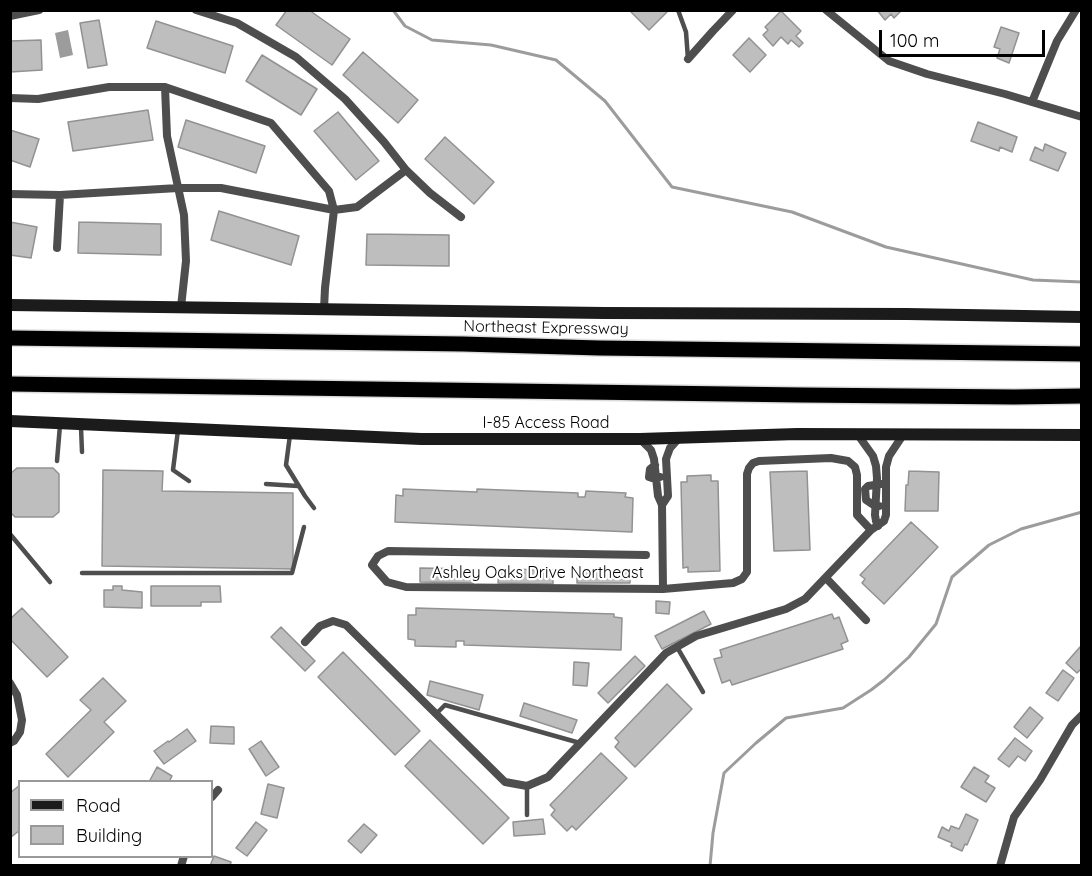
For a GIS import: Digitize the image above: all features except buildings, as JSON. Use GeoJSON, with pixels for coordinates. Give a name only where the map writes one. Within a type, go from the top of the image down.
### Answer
{"type":"FeatureCollection","features":[{"type":"Feature","properties":{"kind":"highway","name":"Northeast Expressway"},"geometry":{"type":"LineString","coordinates":[[10,338],[1082,354]]}},
{"type":"Feature","properties":{"kind":"highway"},"geometry":{"type":"LineString","coordinates":[[10,384],[812,395],[1082,396]]}},
{"type":"Feature","properties":{"kind":"main road"},"geometry":{"type":"LineString","coordinates":[[10,305],[604,314],[907,314],[1082,317]]}},
{"type":"Feature","properties":{"kind":"main road","name":"I-85 Access Road"},"geometry":{"type":"LineString","coordinates":[[10,421],[421,439],[640,439],[796,434],[1082,435]]}},
{"type":"Feature","properties":{"kind":"street"},"geometry":{"type":"LineString","coordinates":[[10,16],[39,10]]}},
{"type":"Feature","properties":{"kind":"street"},"geometry":{"type":"LineString","coordinates":[[196,10],[237,23],[296,57],[345,99],[406,170],[461,218]]}},
{"type":"Feature","properties":{"kind":"street"},"geometry":{"type":"LineString","coordinates":[[688,59],[733,10]]}},
{"type":"Feature","properties":{"kind":"street"},"geometry":{"type":"LineString","coordinates":[[826,10],[889,61],[927,74],[1082,117]]}},
{"type":"Feature","properties":{"kind":"street"},"geometry":{"type":"LineString","coordinates":[[1032,102],[1057,41],[1076,10]]}},
{"type":"Feature","properties":{"kind":"street"},"geometry":{"type":"LineString","coordinates":[[10,98],[38,99],[109,87],[165,87],[271,123],[329,191],[334,210],[324,309]]}},
{"type":"Feature","properties":{"kind":"street"},"geometry":{"type":"LineString","coordinates":[[165,87],[167,136],[184,215],[186,261],[181,307]]}},
{"type":"Feature","properties":{"kind":"street"},"geometry":{"type":"LineString","coordinates":[[10,195],[221,188],[334,210],[357,207],[406,170]]}},
{"type":"Feature","properties":{"kind":"street"},"geometry":{"type":"LineString","coordinates":[[57,248],[60,195]]}},
{"type":"Feature","properties":{"kind":"street"},"geometry":{"type":"LineString","coordinates":[[305,642],[320,626],[333,621],[346,625],[505,782],[527,786],[548,777],[666,653],[696,636],[786,609],[805,599],[884,521],[886,506],[873,456],[858,435]]}},
{"type":"Feature","properties":{"kind":"street"},"geometry":{"type":"LineString","coordinates":[[875,528],[875,506],[889,456],[903,435]]}},
{"type":"Feature","properties":{"kind":"street","name":"Ashley Oaks Drive Northeast"},"geometry":{"type":"LineString","coordinates":[[662,505],[668,496],[667,454],[679,438]]}},
{"type":"Feature","properties":{"kind":"street","name":"Ashley Oaks Drive Northeast"},"geometry":{"type":"LineString","coordinates":[[640,439],[651,450],[658,496],[662,505],[663,589],[406,587],[387,582],[372,565],[378,556],[387,551],[646,555]]}},
{"type":"Feature","properties":{"kind":"street"},"geometry":{"type":"LineString","coordinates":[[663,589],[733,583],[742,579],[747,572],[747,474],[748,468],[759,461],[831,458],[848,461],[855,467],[857,475],[857,516],[875,528]]}},
{"type":"Feature","properties":{"kind":"street"},"geometry":{"type":"LineString","coordinates":[[657,478],[666,476]]}},
{"type":"Feature","properties":{"kind":"street"},"geometry":{"type":"LineString","coordinates":[[875,506],[886,506]]}},
{"type":"Feature","properties":{"kind":"street"},"geometry":{"type":"LineString","coordinates":[[826,578],[866,620]]}},
{"type":"Feature","properties":{"kind":"street"},"geometry":{"type":"LineString","coordinates":[[10,683],[17,695],[21,720],[20,732],[10,743]]}},
{"type":"Feature","properties":{"kind":"street"},"geometry":{"type":"LineString","coordinates":[[1000,866],[1014,817],[1040,780],[1071,725],[1082,715]]}},
{"type":"Feature","properties":{"kind":"street"},"geometry":{"type":"LineString","coordinates":[[213,796],[218,790]]}},
{"type":"Feature","properties":{"kind":"lane"},"geometry":{"type":"LineString","coordinates":[[678,10],[686,32],[688,59]]}},
{"type":"Feature","properties":{"kind":"lane"},"geometry":{"type":"LineString","coordinates":[[57,461],[60,423]]}},
{"type":"Feature","properties":{"kind":"lane"},"geometry":{"type":"LineString","coordinates":[[81,424],[81,452]]}},
{"type":"Feature","properties":{"kind":"lane"},"geometry":{"type":"LineString","coordinates":[[178,428],[173,470],[189,481]]}},
{"type":"Feature","properties":{"kind":"lane"},"geometry":{"type":"LineString","coordinates":[[290,434],[286,465],[314,508]]}},
{"type":"Feature","properties":{"kind":"lane"},"geometry":{"type":"LineString","coordinates":[[266,484],[298,486]]}},
{"type":"Feature","properties":{"kind":"lane"},"geometry":{"type":"LineString","coordinates":[[82,573],[292,573],[304,527]]}},
{"type":"Feature","properties":{"kind":"lane"},"geometry":{"type":"LineString","coordinates":[[10,534],[50,582]]}},
{"type":"Feature","properties":{"kind":"lane"},"geometry":{"type":"LineString","coordinates":[[677,647],[704,692]]}},
{"type":"Feature","properties":{"kind":"lane"},"geometry":{"type":"LineString","coordinates":[[436,714],[445,705],[580,743]]}},
{"type":"Feature","properties":{"kind":"lane"},"geometry":{"type":"LineString","coordinates":[[527,786],[527,815]]}},
{"type":"Feature","properties":{"kind":"shaded area"},"geometry":{"type":"Polygon","coordinates":[[[68,30],[73,55],[60,58],[55,33],[68,30]]]}},
{"type":"Feature","properties":{"kind":"waterway"},"geometry":{"type":"LineString","coordinates":[[393,10],[405,26],[432,40],[491,45],[556,60],[605,101],[672,187],[792,212],[886,247],[1033,280],[1082,282]]}},
{"type":"Feature","properties":{"kind":"waterway"},"geometry":{"type":"LineString","coordinates":[[710,866],[713,833],[724,773],[786,718],[843,708],[884,680],[909,657],[936,624],[952,577],[989,545],[1021,529],[1082,512]]}}]}
